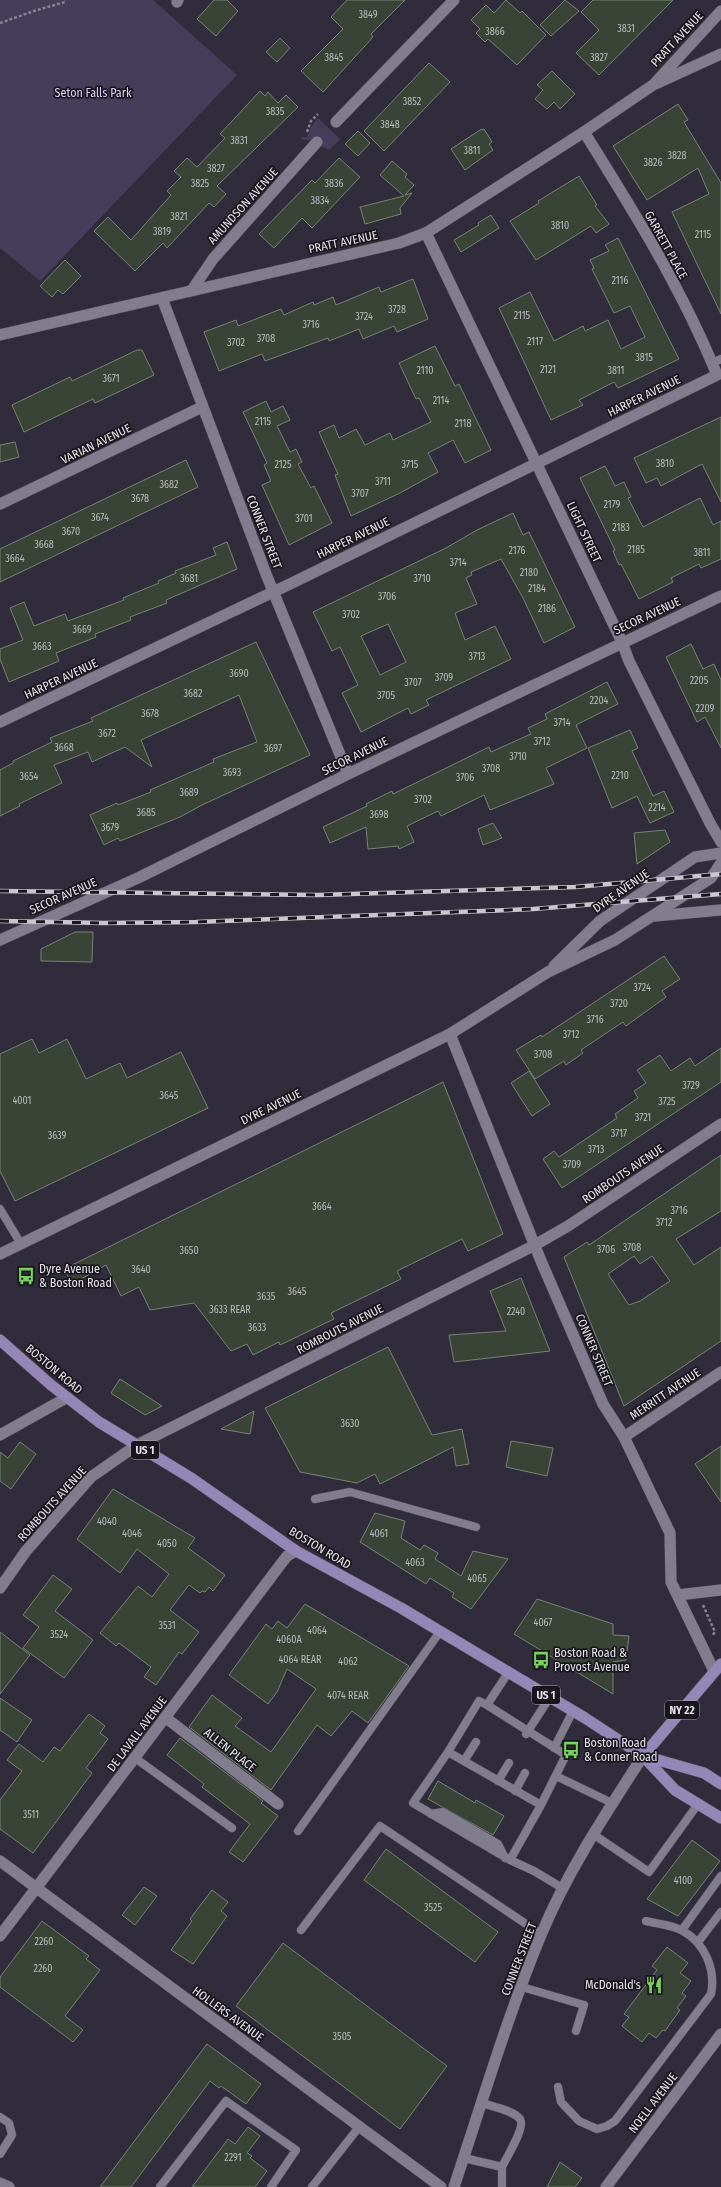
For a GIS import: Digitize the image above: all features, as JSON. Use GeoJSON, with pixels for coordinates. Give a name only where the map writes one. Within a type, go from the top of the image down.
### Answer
{"type":"FeatureCollection","features":[{"type":"Feature","properties":{"kind":"main road","name":"BOSTON ROAD"},"geometry":{"type":"LineString","coordinates":[[0,1340],[66,1398],[99,1422],[191,1478],[296,1551],[401,1608],[439,1633],[448,1636],[573,1711],[643,1756],[675,1790],[721,1818]]}},
{"type":"Feature","properties":{"kind":"main road","name":"NY 22"},"geometry":{"type":"LineString","coordinates":[[643,1756],[718,1667]]}},
{"type":"Feature","properties":{"kind":"main road","name":"BOSTON ROAD"},"geometry":{"type":"LineString","coordinates":[[643,1756],[704,1773],[721,1784]]}},
{"type":"Feature","properties":{"kind":"street"},"geometry":{"type":"LineString","coordinates":[[336,122],[454,0]]}},
{"type":"Feature","properties":{"kind":"street","name":"PRATT AVENUE"},"geometry":{"type":"LineString","coordinates":[[653,85],[721,11]]}},
{"type":"Feature","properties":{"kind":"street","name":"PRATT AVENUE"},"geometry":{"type":"LineString","coordinates":[[0,335],[399,243],[426,233],[584,132],[653,85],[721,54]]}},
{"type":"Feature","properties":{"kind":"street","name":"GARRETT PLACE"},"geometry":{"type":"LineString","coordinates":[[584,132],[645,232],[716,361],[717,375]]}},
{"type":"Feature","properties":{"kind":"street","name":"AMUNDSON AVENUE"},"geometry":{"type":"LineString","coordinates":[[192,290],[213,259],[317,142]]}},
{"type":"Feature","properties":{"kind":"street","name":"LIGHT STREET"},"geometry":{"type":"LineString","coordinates":[[426,233],[622,642],[629,661],[685,774],[721,842]]}},
{"type":"Feature","properties":{"kind":"street","name":"CONNER STREET"},"geometry":{"type":"LineString","coordinates":[[162,298],[202,407],[274,592],[348,774]]}},
{"type":"Feature","properties":{"kind":"street","name":"HARPER AVENUE"},"geometry":{"type":"LineString","coordinates":[[0,722],[274,592],[717,375]]}},
{"type":"Feature","properties":{"kind":"street","name":"VARIAN AVENUE"},"geometry":{"type":"LineString","coordinates":[[0,504],[202,407]]}},
{"type":"Feature","properties":{"kind":"street","name":"SECOR AVENUE"},"geometry":{"type":"LineString","coordinates":[[0,940],[140,877],[348,774],[721,596]]}},
{"type":"Feature","properties":{"kind":"street","name":"DYRE AVENUE"},"geometry":{"type":"LineString","coordinates":[[548,972],[600,921],[695,857],[721,853]]}},
{"type":"Feature","properties":{"kind":"street","name":"DYRE AVENUE"},"geometry":{"type":"LineString","coordinates":[[0,1254],[450,1034],[548,972],[615,940],[711,878],[721,863]]}},
{"type":"Feature","properties":{"kind":"street"},"geometry":{"type":"LineString","coordinates":[[652,916],[721,910]]}},
{"type":"Feature","properties":{"kind":"street","name":"CONNER STREET"},"geometry":{"type":"LineString","coordinates":[[450,1034],[535,1245],[603,1404],[624,1437],[670,1532],[671,1582],[718,1667]]}},
{"type":"Feature","properties":{"kind":"street","name":"ROMBOUTS AVENUE"},"geometry":{"type":"LineString","coordinates":[[0,1588],[26,1551],[91,1477],[137,1445],[535,1245],[568,1226],[721,1124]]}},
{"type":"Feature","properties":{"kind":"street","name":"MERRITT AVENUE"},"geometry":{"type":"LineString","coordinates":[[624,1437],[721,1372]]}},
{"type":"Feature","properties":{"kind":"street"},"geometry":{"type":"LineString","coordinates":[[0,1435],[66,1398]]}},
{"type":"Feature","properties":{"kind":"street","name":"DE LAVALL AVENUE"},"geometry":{"type":"LineString","coordinates":[[0,1936],[287,1556],[296,1551]]}},
{"type":"Feature","properties":{"kind":"street"},"geometry":{"type":"LineString","coordinates":[[678,1596],[721,1590]]}},
{"type":"Feature","properties":{"kind":"street","name":"ALLEN PLACE"},"geometry":{"type":"LineString","coordinates":[[166,1718],[278,1804]]}},
{"type":"Feature","properties":{"kind":"street","name":"CONNER STREET"},"geometry":{"type":"LineString","coordinates":[[454,2187],[541,1934],[593,1834],[643,1756]]}},
{"type":"Feature","properties":{"kind":"street","name":"HOLLERS AVENUE"},"geometry":{"type":"LineString","coordinates":[[0,1861],[441,2187]]}},
{"type":"Feature","properties":{"kind":"street","name":"NOELL AVENUE"},"geometry":{"type":"LineString","coordinates":[[606,2187],[721,2034]]}},
{"type":"Feature","properties":{"kind":"street"},"geometry":{"type":"LineString","coordinates":[[0,2183],[9,2187]]}},
{"type":"Feature","properties":{"kind":"lane"},"geometry":{"type":"LineString","coordinates":[[0,1210],[21,1244]]}},
{"type":"Feature","properties":{"kind":"lane"},"geometry":{"type":"LineString","coordinates":[[315,1499],[350,1492],[476,1527]]}},
{"type":"Feature","properties":{"kind":"lane"},"geometry":{"type":"LineString","coordinates":[[298,1831],[439,1633]]}},
{"type":"Feature","properties":{"kind":"lane"},"geometry":{"type":"LineString","coordinates":[[487,1706],[508,1673]]}},
{"type":"Feature","properties":{"kind":"lane"},"geometry":{"type":"LineString","coordinates":[[527,1733],[550,1697]]}},
{"type":"Feature","properties":{"kind":"lane"},"geometry":{"type":"LineString","coordinates":[[507,1859],[541,1805],[566,1755],[494,1713],[479,1701],[448,1752],[413,1803],[507,1859],[534,1871],[564,1889]]}},
{"type":"Feature","properties":{"kind":"lane"},"geometry":{"type":"LineString","coordinates":[[554,1748],[573,1711]]}},
{"type":"Feature","properties":{"kind":"lane"},"geometry":{"type":"LineString","coordinates":[[464,1761],[476,1742]]}},
{"type":"Feature","properties":{"kind":"lane"},"geometry":{"type":"LineString","coordinates":[[448,1752],[541,1805]]}},
{"type":"Feature","properties":{"kind":"lane"},"geometry":{"type":"LineString","coordinates":[[135,1758],[232,1828]]}},
{"type":"Feature","properties":{"kind":"lane"},"geometry":{"type":"LineString","coordinates":[[498,1781],[509,1763]]}},
{"type":"Feature","properties":{"kind":"lane"},"geometry":{"type":"LineString","coordinates":[[515,1791],[525,1773]]}},
{"type":"Feature","properties":{"kind":"lane"},"geometry":{"type":"LineString","coordinates":[[556,1776],[612,1804]]}},
{"type":"Feature","properties":{"kind":"lane"},"geometry":{"type":"LineString","coordinates":[[593,1834],[649,1872],[698,1804]]}},
{"type":"Feature","properties":{"kind":"lane"},"geometry":{"type":"LineString","coordinates":[[301,1930],[380,1826],[541,1934]]}},
{"type":"Feature","properties":{"kind":"lane"},"geometry":{"type":"LineString","coordinates":[[682,1930],[721,1876]]}},
{"type":"Feature","properties":{"kind":"lane"},"geometry":{"type":"LineString","coordinates":[[698,1942],[721,1912]]}},
{"type":"Feature","properties":{"kind":"lane"},"geometry":{"type":"LineString","coordinates":[[558,2087],[561,2102],[578,2121],[597,2129],[607,2126],[615,2121],[711,1994],[713,1984],[708,1959],[698,1942],[682,1930],[646,1921]]}},
{"type":"Feature","properties":{"kind":"lane"},"geometry":{"type":"LineString","coordinates":[[522,1987],[584,2005],[576,2031]]}},
{"type":"Feature","properties":{"kind":"lane"},"geometry":{"type":"LineString","coordinates":[[160,2187],[226,2100],[296,2150],[271,2187]]}},
{"type":"Feature","properties":{"kind":"lane"},"geometry":{"type":"LineString","coordinates":[[482,2103],[514,2114],[520,2118],[522,2123],[502,2167],[502,2187]]}},
{"type":"Feature","properties":{"kind":"lane"},"geometry":{"type":"LineString","coordinates":[[0,2117],[9,2123],[12,2135],[0,2154]]}},
{"type":"Feature","properties":{"kind":"lane"},"geometry":{"type":"LineString","coordinates":[[312,2187],[359,2127]]}},
{"type":"Feature","properties":{"kind":"lane"},"geometry":{"type":"LineString","coordinates":[[464,2158],[502,2167]]}},
{"type":"Feature","properties":{"kind":"path"},"geometry":{"type":"LineString","coordinates":[[0,23],[65,2],[66,0]]}},
{"type":"Feature","properties":{"kind":"path"},"geometry":{"type":"LineString","coordinates":[[306,136],[311,121],[318,114]]}},
{"type":"Feature","properties":{"kind":"path"},"geometry":{"type":"LineString","coordinates":[[702,1602],[715,1632]]}},
{"type":"Feature","properties":{"kind":"green space","name":"Seton Falls Park"},"geometry":{"type":"Polygon","coordinates":[[[0,0],[153,0],[237,75],[40,281],[0,248],[0,0]]]}},
{"type":"Feature","properties":{"kind":"green space"},"geometry":{"type":"Polygon","coordinates":[[[318,118],[340,139],[329,150],[310,140],[302,140],[301,137],[307,137],[311,127],[318,118]]]}},
{"type":"Feature","properties":{"kind":"building"},"geometry":{"type":"Polygon","coordinates":[[[214,0],[227,0],[238,11],[216,36],[197,19],[214,0]]]}},
{"type":"Feature","properties":{"kind":"building"},"geometry":{"type":"Polygon","coordinates":[[[347,0],[405,0],[371,34],[373,37],[323,92],[301,71],[343,29],[331,17],[347,0]]]}},
{"type":"Feature","properties":{"kind":"building"},"geometry":{"type":"Polygon","coordinates":[[[506,0],[520,13],[522,11],[546,35],[517,65],[488,39],[485,42],[476,33],[480,29],[471,20],[486,5],[494,13],[506,0]]]}},
{"type":"Feature","properties":{"kind":"building"},"geometry":{"type":"Polygon","coordinates":[[[565,0],[579,11],[551,36],[540,25],[565,0]]]}},
{"type":"Feature","properties":{"kind":"building"},"geometry":{"type":"Polygon","coordinates":[[[593,0],[673,0],[599,75],[576,53],[599,30],[581,12],[593,0]]]}},
{"type":"Feature","properties":{"kind":"building"},"geometry":{"type":"Polygon","coordinates":[[[280,38],[290,48],[277,62],[266,52],[280,38]]]}},
{"type":"Feature","properties":{"kind":"building"},"geometry":{"type":"Polygon","coordinates":[[[429,63],[450,82],[384,151],[364,131],[429,63]]]}},
{"type":"Feature","properties":{"kind":"building"},"geometry":{"type":"Polygon","coordinates":[[[552,71],[575,94],[560,109],[554,102],[547,109],[535,99],[543,90],[537,85],[552,71]]]}},
{"type":"Feature","properties":{"kind":"building"},"geometry":{"type":"Polygon","coordinates":[[[260,91],[265,96],[268,92],[278,103],[286,95],[298,107],[217,186],[226,194],[214,207],[209,203],[167,248],[163,243],[135,271],[94,231],[108,217],[131,240],[171,195],[167,191],[181,177],[174,171],[187,158],[197,167],[225,138],[220,134],[260,91]]]}},
{"type":"Feature","properties":{"kind":"building"},"geometry":{"type":"Polygon","coordinates":[[[678,104],[688,120],[684,122],[721,183],[721,314],[672,212],[709,194],[698,168],[647,200],[613,146],[678,104]]]}},
{"type":"Feature","properties":{"kind":"building"},"geometry":{"type":"Polygon","coordinates":[[[484,129],[492,142],[489,144],[493,150],[465,170],[451,149],[480,130],[484,129]]]}},
{"type":"Feature","properties":{"kind":"building"},"geometry":{"type":"Polygon","coordinates":[[[358,131],[370,143],[358,156],[345,144],[358,131]]]}},
{"type":"Feature","properties":{"kind":"building"},"geometry":{"type":"Polygon","coordinates":[[[339,158],[360,177],[312,228],[302,218],[274,248],[259,234],[312,180],[315,183],[339,158]]]}},
{"type":"Feature","properties":{"kind":"building"},"geometry":{"type":"Polygon","coordinates":[[[392,161],[407,174],[405,177],[414,185],[405,195],[412,193],[400,208],[401,214],[365,224],[360,207],[404,196],[380,175],[392,161]]]}},
{"type":"Feature","properties":{"kind":"building"},"geometry":{"type":"Polygon","coordinates":[[[579,176],[597,205],[595,206],[609,224],[596,233],[591,226],[536,260],[510,221],[539,203],[538,201],[579,176]]]}},
{"type":"Feature","properties":{"kind":"building"},"geometry":{"type":"Polygon","coordinates":[[[491,215],[499,228],[461,252],[454,240],[479,225],[478,223],[491,215]]]}},
{"type":"Feature","properties":{"kind":"building"},"geometry":{"type":"Polygon","coordinates":[[[618,238],[679,359],[618,388],[614,382],[579,400],[583,405],[551,420],[499,308],[530,292],[554,341],[583,326],[585,331],[608,320],[621,349],[645,337],[630,306],[614,313],[592,269],[594,268],[590,260],[609,251],[605,245],[618,238]]]}},
{"type":"Feature","properties":{"kind":"building"},"geometry":{"type":"Polygon","coordinates":[[[65,260],[81,276],[63,294],[58,290],[52,297],[40,286],[65,260]]]}},
{"type":"Feature","properties":{"kind":"building"},"geometry":{"type":"Polygon","coordinates":[[[413,279],[428,319],[397,332],[394,326],[363,339],[359,329],[329,341],[328,338],[265,361],[262,354],[219,371],[204,332],[236,320],[238,326],[281,309],[284,315],[313,302],[314,305],[333,297],[336,305],[379,287],[381,292],[413,279]]]}},
{"type":"Feature","properties":{"kind":"building"},"geometry":{"type":"Polygon","coordinates":[[[435,346],[455,386],[459,384],[491,450],[465,463],[453,440],[428,453],[438,472],[400,493],[351,516],[335,475],[338,474],[319,432],[334,425],[339,438],[356,429],[365,445],[390,433],[393,440],[431,422],[419,398],[416,399],[399,363],[435,346]]]}},
{"type":"Feature","properties":{"kind":"building"},"geometry":{"type":"Polygon","coordinates":[[[137,350],[142,350],[154,375],[95,403],[93,399],[24,432],[12,405],[70,377],[72,381],[137,350]]]}},
{"type":"Feature","properties":{"kind":"building"},"geometry":{"type":"Polygon","coordinates":[[[266,401],[271,412],[283,406],[290,420],[277,426],[290,452],[296,449],[302,462],[298,464],[311,488],[314,486],[332,523],[289,545],[262,485],[271,481],[264,465],[267,463],[243,412],[266,401]]]}},
{"type":"Feature","properties":{"kind":"building"},"geometry":{"type":"Polygon","coordinates":[[[721,417],[721,502],[702,464],[661,486],[657,478],[646,483],[634,458],[721,417]]]}},
{"type":"Feature","properties":{"kind":"building"},"geometry":{"type":"Polygon","coordinates":[[[15,442],[19,457],[0,462],[0,445],[15,442]]]}},
{"type":"Feature","properties":{"kind":"building"},"geometry":{"type":"Polygon","coordinates":[[[186,460],[198,487],[0,582],[0,549],[186,460]]]}},
{"type":"Feature","properties":{"kind":"building"},"geometry":{"type":"Polygon","coordinates":[[[605,466],[615,486],[624,482],[631,497],[628,498],[643,527],[700,498],[713,525],[721,521],[721,559],[701,568],[699,564],[671,578],[673,582],[639,599],[621,564],[619,565],[613,551],[615,550],[580,478],[605,466]]]}},
{"type":"Feature","properties":{"kind":"building"},"geometry":{"type":"Polygon","coordinates":[[[513,513],[523,535],[529,532],[575,627],[544,643],[523,598],[501,559],[471,572],[472,575],[466,578],[477,604],[455,613],[465,640],[495,626],[511,659],[426,700],[429,705],[411,714],[408,708],[361,732],[342,693],[358,685],[340,647],[332,651],[313,612],[446,548],[477,530],[513,513]],[[388,624],[361,636],[380,675],[406,662],[388,624]]]}},
{"type":"Feature","properties":{"kind":"building"},"geometry":{"type":"Polygon","coordinates":[[[227,542],[237,569],[166,600],[167,603],[130,617],[131,620],[95,634],[96,637],[56,653],[59,661],[9,682],[0,659],[0,649],[23,640],[10,608],[24,602],[34,626],[65,614],[68,621],[124,600],[123,598],[159,583],[158,581],[176,573],[175,571],[216,555],[213,548],[227,542]]]}},
{"type":"Feature","properties":{"kind":"building"},"geometry":{"type":"Polygon","coordinates":[[[256,642],[310,755],[202,805],[180,817],[120,841],[118,838],[104,845],[90,815],[117,803],[118,805],[151,792],[150,790],[214,762],[213,759],[257,742],[239,695],[141,740],[152,767],[125,747],[92,762],[88,752],[54,765],[62,783],[19,804],[20,806],[0,816],[0,770],[13,763],[13,761],[52,742],[50,738],[93,721],[91,718],[256,642]]]}},
{"type":"Feature","properties":{"kind":"building"},"geometry":{"type":"Polygon","coordinates":[[[691,644],[703,669],[714,664],[721,680],[721,748],[705,717],[697,722],[666,657],[691,644]]]}},
{"type":"Feature","properties":{"kind":"building"},"geometry":{"type":"Polygon","coordinates":[[[607,682],[618,704],[576,725],[587,748],[546,768],[554,784],[490,810],[484,795],[441,816],[438,811],[407,826],[414,842],[399,849],[398,846],[368,849],[366,827],[330,843],[323,827],[367,806],[366,804],[392,791],[393,794],[489,747],[491,752],[531,734],[528,728],[547,719],[545,714],[607,682]]]}},
{"type":"Feature","properties":{"kind":"building"},"geometry":{"type":"Polygon","coordinates":[[[630,730],[638,748],[632,751],[653,796],[664,791],[674,812],[650,823],[637,796],[612,808],[588,748],[630,730]]]}},
{"type":"Feature","properties":{"kind":"building"},"geometry":{"type":"Polygon","coordinates":[[[493,823],[502,838],[483,845],[478,829],[493,823]]]}},
{"type":"Feature","properties":{"kind":"building"},"geometry":{"type":"Polygon","coordinates":[[[665,830],[670,842],[637,864],[634,833],[665,830]]]}},
{"type":"Feature","properties":{"kind":"building"},"geometry":{"type":"Polygon","coordinates":[[[75,932],[93,932],[92,962],[41,961],[41,949],[75,932]]]}},
{"type":"Feature","properties":{"kind":"building"},"geometry":{"type":"Polygon","coordinates":[[[664,956],[680,979],[662,991],[666,997],[626,1026],[623,1022],[581,1050],[583,1053],[566,1065],[564,1061],[535,1079],[516,1050],[541,1035],[542,1037],[664,956]]]}},
{"type":"Feature","properties":{"kind":"building"},"geometry":{"type":"Polygon","coordinates":[[[32,1039],[39,1053],[67,1039],[86,1079],[120,1063],[127,1078],[181,1052],[208,1108],[15,1201],[0,1171],[0,1054],[32,1039]]]}},
{"type":"Feature","properties":{"kind":"building"},"geometry":{"type":"Polygon","coordinates":[[[721,1048],[721,1082],[562,1188],[543,1159],[554,1151],[559,1157],[617,1118],[615,1114],[638,1098],[634,1091],[646,1083],[637,1070],[660,1055],[671,1071],[690,1058],[695,1066],[721,1048]]]}},
{"type":"Feature","properties":{"kind":"building"},"geometry":{"type":"Polygon","coordinates":[[[529,1071],[550,1104],[532,1116],[511,1083],[529,1071]]]}},
{"type":"Feature","properties":{"kind":"building"},"geometry":{"type":"Polygon","coordinates":[[[443,1082],[503,1234],[468,1251],[462,1239],[397,1271],[401,1279],[331,1313],[334,1319],[280,1345],[279,1342],[253,1355],[247,1344],[231,1351],[194,1303],[150,1310],[139,1287],[121,1296],[106,1265],[72,1284],[64,1269],[443,1082]]]}},
{"type":"Feature","properties":{"kind":"building"},"geometry":{"type":"Polygon","coordinates":[[[721,1155],[721,1211],[676,1239],[694,1265],[721,1247],[721,1341],[624,1406],[564,1257],[587,1242],[589,1245],[721,1155]],[[634,1256],[608,1274],[629,1305],[640,1301],[670,1281],[652,1256],[640,1264],[634,1256]]]}},
{"type":"Feature","properties":{"kind":"building"},"geometry":{"type":"Polygon","coordinates":[[[521,1278],[550,1351],[454,1362],[449,1335],[506,1331],[490,1291],[521,1278]]]}},
{"type":"Feature","properties":{"kind":"building"},"geometry":{"type":"Polygon","coordinates":[[[388,1347],[432,1435],[462,1429],[469,1464],[456,1466],[453,1447],[380,1484],[375,1474],[357,1483],[300,1472],[265,1408],[388,1347]]]}},
{"type":"Feature","properties":{"kind":"building"},"geometry":{"type":"Polygon","coordinates":[[[120,1379],[162,1406],[145,1415],[117,1397],[111,1393],[120,1379]]]}},
{"type":"Feature","properties":{"kind":"building"},"geometry":{"type":"Polygon","coordinates":[[[254,1411],[250,1434],[221,1429],[254,1411]]]}},
{"type":"Feature","properties":{"kind":"building"},"geometry":{"type":"Polygon","coordinates":[[[511,1441],[553,1448],[547,1476],[506,1467],[511,1441]]]}},
{"type":"Feature","properties":{"kind":"building"},"geometry":{"type":"Polygon","coordinates":[[[20,1442],[36,1454],[11,1489],[0,1481],[0,1452],[8,1458],[20,1442]]]}},
{"type":"Feature","properties":{"kind":"building"},"geometry":{"type":"Polygon","coordinates":[[[721,1446],[721,1502],[695,1464],[721,1446]]]}},
{"type":"Feature","properties":{"kind":"building"},"geometry":{"type":"Polygon","coordinates":[[[113,1489],[195,1538],[188,1548],[225,1575],[213,1591],[209,1587],[205,1592],[202,1591],[200,1593],[189,1585],[170,1610],[199,1632],[182,1654],[179,1652],[156,1685],[144,1677],[151,1667],[119,1643],[116,1646],[100,1633],[138,1586],[152,1597],[169,1574],[137,1549],[120,1573],[77,1539],[113,1489]]]}},
{"type":"Feature","properties":{"kind":"building"},"geometry":{"type":"Polygon","coordinates":[[[375,1513],[405,1521],[401,1538],[420,1550],[424,1545],[438,1553],[435,1559],[461,1576],[473,1551],[508,1559],[471,1609],[452,1597],[454,1593],[430,1578],[426,1584],[360,1542],[375,1513]]]}},
{"type":"Feature","properties":{"kind":"building"},"geometry":{"type":"Polygon","coordinates":[[[53,1575],[72,1589],[55,1611],[93,1640],[64,1678],[23,1648],[39,1627],[23,1615],[53,1575]]]}},
{"type":"Feature","properties":{"kind":"building"},"geometry":{"type":"Polygon","coordinates":[[[537,1599],[613,1624],[613,1635],[629,1636],[626,1660],[613,1662],[613,1694],[514,1634],[537,1599]]]}},
{"type":"Feature","properties":{"kind":"building"},"geometry":{"type":"Polygon","coordinates":[[[305,1604],[409,1666],[368,1723],[352,1711],[331,1736],[317,1725],[271,1790],[189,1727],[212,1695],[242,1718],[235,1726],[271,1752],[316,1689],[287,1669],[277,1692],[268,1704],[229,1675],[266,1624],[272,1629],[278,1621],[287,1628],[305,1604]]]}},
{"type":"Feature","properties":{"kind":"building"},"geometry":{"type":"Polygon","coordinates":[[[0,1632],[30,1655],[0,1694],[0,1632]]]}},
{"type":"Feature","properties":{"kind":"building"},"geometry":{"type":"Polygon","coordinates":[[[0,1698],[32,1720],[17,1742],[0,1730],[0,1698]]]}},
{"type":"Feature","properties":{"kind":"building"},"geometry":{"type":"Polygon","coordinates":[[[89,1714],[105,1726],[100,1733],[108,1739],[86,1768],[92,1773],[33,1853],[0,1829],[0,1800],[22,1771],[7,1760],[19,1744],[43,1762],[54,1747],[60,1751],[89,1714]]]}},
{"type":"Feature","properties":{"kind":"building"},"geometry":{"type":"Polygon","coordinates":[[[180,1738],[263,1801],[261,1803],[278,1816],[243,1862],[229,1852],[250,1824],[202,1787],[204,1784],[167,1755],[180,1738]]]}},
{"type":"Feature","properties":{"kind":"building"},"geometry":{"type":"Polygon","coordinates":[[[438,1781],[475,1803],[476,1800],[504,1816],[493,1835],[428,1799],[438,1781]]]}},
{"type":"Feature","properties":{"kind":"building"},"geometry":{"type":"Polygon","coordinates":[[[692,1840],[720,1861],[678,1916],[647,1899],[692,1840]]]}},
{"type":"Feature","properties":{"kind":"building"},"geometry":{"type":"Polygon","coordinates":[[[386,1849],[498,1932],[475,1962],[364,1880],[386,1849]]]}},
{"type":"Feature","properties":{"kind":"building"},"geometry":{"type":"Polygon","coordinates":[[[144,1887],[157,1896],[135,1925],[122,1915],[144,1887]]]}},
{"type":"Feature","properties":{"kind":"building"},"geometry":{"type":"Polygon","coordinates":[[[212,1890],[228,1902],[221,1911],[227,1916],[193,1964],[171,1950],[192,1921],[190,1919],[212,1890]]]}},
{"type":"Feature","properties":{"kind":"building"},"geometry":{"type":"Polygon","coordinates":[[[42,1921],[89,1956],[86,1959],[100,1970],[65,2016],[83,2030],[73,2042],[0,1987],[0,1977],[42,1921]]]}},
{"type":"Feature","properties":{"kind":"building"},"geometry":{"type":"Polygon","coordinates":[[[283,1943],[447,2066],[400,2129],[236,2006],[283,1943]]]}},
{"type":"Feature","properties":{"kind":"building"},"geometry":{"type":"Polygon","coordinates":[[[667,1947],[688,1963],[680,1973],[691,1981],[682,1993],[686,1996],[677,2008],[680,2010],[665,2031],[663,2030],[656,2038],[649,2033],[642,2042],[622,2026],[629,2017],[624,2014],[657,1970],[652,1966],[667,1947]]]}},
{"type":"Feature","properties":{"kind":"building"},"geometry":{"type":"Polygon","coordinates":[[[207,2044],[261,2084],[246,2104],[221,2086],[219,2088],[210,2081],[131,2187],[100,2187],[207,2044]]]}},
{"type":"Feature","properties":{"kind":"building"},"geometry":{"type":"Polygon","coordinates":[[[248,2127],[260,2136],[247,2153],[252,2156],[250,2158],[267,2171],[255,2187],[192,2187],[228,2139],[235,2144],[248,2127]]]}},
{"type":"Feature","properties":{"kind":"building"},"geometry":{"type":"Polygon","coordinates":[[[560,2162],[582,2178],[575,2187],[547,2187],[560,2162]]]}},
{"type":"Feature","properties":{"kind":"railway"},"geometry":{"type":"LineString","coordinates":[[0,891],[319,895],[575,887],[721,874]]}},
{"type":"Feature","properties":{"kind":"railway"},"geometry":{"type":"LineString","coordinates":[[0,921],[104,923],[196,922],[533,909],[721,894]]}},
{"type":"Feature","properties":{"kind":"place","name":"Dyre Avenue & Boston Road"},"geometry":{"type":"Point","coordinates":[26,1276]}},
{"type":"Feature","properties":{"kind":"place","name":"Boston Road & Provost Avenue"},"geometry":{"type":"Point","coordinates":[541,1660]}},
{"type":"Feature","properties":{"kind":"place","name":"Boston Road & Conner Road"},"geometry":{"type":"Point","coordinates":[571,1750]}},
{"type":"Feature","properties":{"kind":"place","name":"McDonald's"},"geometry":{"type":"Point","coordinates":[654,1985]}}]}
